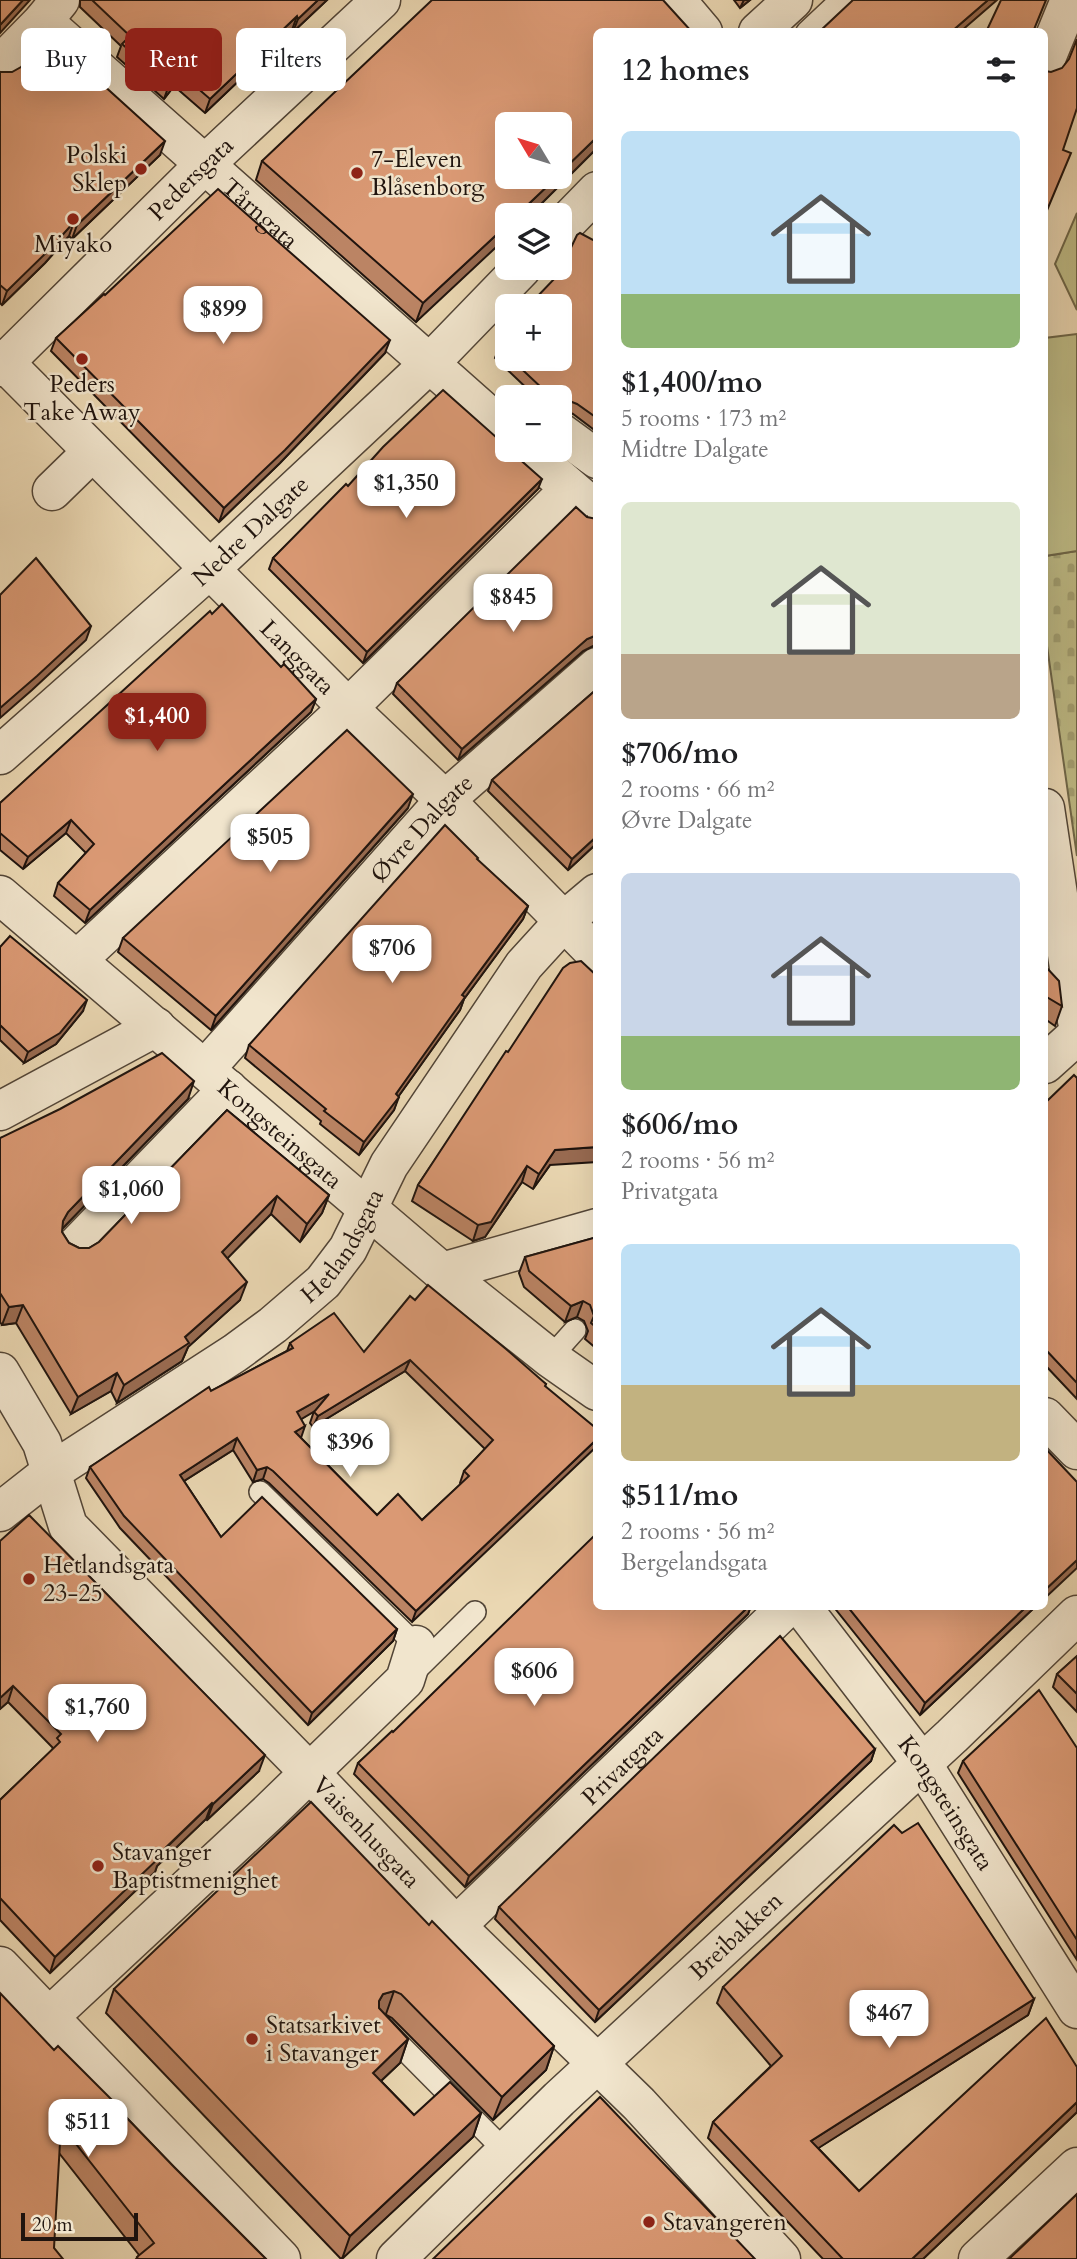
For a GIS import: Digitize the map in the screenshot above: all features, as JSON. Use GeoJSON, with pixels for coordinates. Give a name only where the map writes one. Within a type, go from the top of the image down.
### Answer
{"type":"FeatureCollection","features":[{"type":"Feature","properties":{"kind":"street"},"geometry":{"type":"LineString","coordinates":[[676,0],[700,28]]}},
{"type":"Feature","properties":{"kind":"street"},"geometry":{"type":"LineString","coordinates":[[762,28],[793,0]]}},
{"type":"Feature","properties":{"kind":"street"},"geometry":{"type":"LineString","coordinates":[[1048,54],[1070,0]]}},
{"type":"Feature","properties":{"kind":"street","name":"Pedersgata"},"geometry":{"type":"LineString","coordinates":[[2,362],[366,5]]}},
{"type":"Feature","properties":{"kind":"street"},"geometry":{"type":"LineString","coordinates":[[0,65],[52,11]]}},
{"type":"Feature","properties":{"kind":"street","name":"Tårngata"},"geometry":{"type":"LineString","coordinates":[[52,11],[204,165],[429,364],[493,403]]}},
{"type":"Feature","properties":{"kind":"street"},"geometry":{"type":"LineString","coordinates":[[575,228],[593,198]]}},
{"type":"Feature","properties":{"kind":"street","name":"Nedre Dalgate"},"geometry":{"type":"LineString","coordinates":[[0,755],[211,568],[429,364],[510,280]]}},
{"type":"Feature","properties":{"kind":"street","name":"Langgata"},"geometry":{"type":"LineString","coordinates":[[2,362],[211,568],[348,708],[445,800],[593,952]]}},
{"type":"Feature","properties":{"kind":"street"},"geometry":{"type":"LineString","coordinates":[[572,441],[593,456]]}},
{"type":"Feature","properties":{"kind":"street"},"geometry":{"type":"LineString","coordinates":[[52,491],[92,452]]}},
{"type":"Feature","properties":{"kind":"street"},"geometry":{"type":"LineString","coordinates":[[77,960],[348,708],[583,500],[540,462]]}},
{"type":"Feature","properties":{"kind":"street","name":"Øvre Dalgate"},"geometry":{"type":"LineString","coordinates":[[76,1245],[445,800],[593,670]]}},
{"type":"Feature","properties":{"kind":"street"},"geometry":{"type":"LineString","coordinates":[[1048,827],[1077,1021]]}},
{"type":"Feature","properties":{"kind":"street","name":"Kongsteinsgata"},"geometry":{"type":"LineString","coordinates":[[0,895],[443,1272],[550,1358],[593,1388]]}},
{"type":"Feature","properties":{"kind":"street","name":"Hetlandsgata"},"geometry":{"type":"LineString","coordinates":[[0,1513],[51,1472],[235,1353],[274,1325],[313,1291],[348,1250],[389,1166],[524,965],[565,920],[593,896]]}},
{"type":"Feature","properties":{"kind":"street"},"geometry":{"type":"LineString","coordinates":[[0,1111],[156,1027]]}},
{"type":"Feature","properties":{"kind":"street"},"geometry":{"type":"LineString","coordinates":[[1048,1061],[1077,1035]]}},
{"type":"Feature","properties":{"kind":"street"},"geometry":{"type":"LineString","coordinates":[[443,1272],[593,1229]]}},
{"type":"Feature","properties":{"kind":"street","name":"Vaisenhusgata"},"geometry":{"type":"LineString","coordinates":[[0,1372],[40,1437],[68,1526],[457,1926],[639,2104],[781,2259]]}},
{"type":"Feature","properties":{"kind":"street"},"geometry":{"type":"LineString","coordinates":[[1048,1420],[1077,1450]]}},
{"type":"Feature","properties":{"kind":"street","name":"Privatgata"},"geometry":{"type":"LineString","coordinates":[[457,1926],[784,1610]]}},
{"type":"Feature","properties":{"kind":"street","name":"Kongsteinsgata"},"geometry":{"type":"LineString","coordinates":[[804,1610],[921,1762],[1077,2009]]}},
{"type":"Feature","properties":{"kind":"street","name":"Breibakken"},"geometry":{"type":"LineString","coordinates":[[396,2259],[598,2063],[952,1736],[1077,1615]]}},
{"type":"Feature","properties":{"kind":"street"},"geometry":{"type":"LineString","coordinates":[[49,2017],[310,1773],[410,1663]]}},
{"type":"Feature","properties":{"kind":"street"},"geometry":{"type":"LineString","coordinates":[[0,1966],[281,2259]]}},
{"type":"Feature","properties":{"kind":"street"},"geometry":{"type":"LineString","coordinates":[[978,2259],[1077,2167]]}},
{"type":"Feature","properties":{"kind":"lane"},"geometry":{"type":"LineString","coordinates":[[811,28],[841,0]]}},
{"type":"Feature","properties":{"kind":"lane"},"geometry":{"type":"LineString","coordinates":[[550,1358],[575,1330]]}},
{"type":"Feature","properties":{"kind":"lane"},"geometry":{"type":"LineString","coordinates":[[260,1492],[410,1663],[475,1612]]}},
{"type":"Feature","properties":{"kind":"lane"},"geometry":{"type":"LineString","coordinates":[[383,2027],[506,2152]]}},
{"type":"Feature","properties":{"kind":"green space"},"geometry":{"type":"Polygon","coordinates":[[[1077,213],[1077,310],[1055,264],[1077,213]]]}},
{"type":"Feature","properties":{"kind":"green space"},"geometry":{"type":"Polygon","coordinates":[[[1077,334],[1077,551],[1048,556],[1048,338],[1077,334]]]}},
{"type":"Feature","properties":{"kind":"green space"},"geometry":{"type":"Polygon","coordinates":[[[1077,551],[1077,856],[1048,653],[1048,556],[1077,551]]]}},
{"type":"Feature","properties":{"kind":"building"},"geometry":{"type":"Polygon","coordinates":[[[0,0],[23,0],[0,25],[0,0]]]}},
{"type":"Feature","properties":{"kind":"building"},"geometry":{"type":"Polygon","coordinates":[[[92,0],[318,0],[284,28],[236,28],[236,74],[222,88],[222,28],[125,28],[125,31],[92,0]]]}},
{"type":"Feature","properties":{"kind":"building"},"geometry":{"type":"Polygon","coordinates":[[[432,0],[663,0],[688,28],[593,28],[593,141],[572,161],[572,112],[495,112],[495,189],[544,189],[530,203],[495,203],[495,236],[423,303],[262,161],[336,91],[346,91],[346,81],[432,0]]]}},
{"type":"Feature","properties":{"kind":"building"},"geometry":{"type":"Polygon","coordinates":[[[853,0],[988,0],[956,28],[823,28],[853,0]]]}},
{"type":"Feature","properties":{"kind":"building"},"geometry":{"type":"Polygon","coordinates":[[[1001,0],[1046,0],[1035,28],[988,28],[1001,0]]]}},
{"type":"Feature","properties":{"kind":"building"},"geometry":{"type":"Polygon","coordinates":[[[1077,39],[1077,108],[1063,150],[1071,153],[1048,208],[1048,72],[1062,68],[1077,39]]]}},
{"type":"Feature","properties":{"kind":"building"},"geometry":{"type":"Polygon","coordinates":[[[21,67],[21,91],[110,91],[165,141],[77,225],[74,222],[7,291],[0,285],[0,72],[12,72],[21,67]]]}},
{"type":"Feature","properties":{"kind":"building"},"geometry":{"type":"Polygon","coordinates":[[[201,91],[218,91],[210,99],[201,91]]]}},
{"type":"Feature","properties":{"kind":"building"},"geometry":{"type":"Polygon","coordinates":[[[218,189],[390,340],[285,450],[224,508],[56,338],[218,189]]]}},
{"type":"Feature","properties":{"kind":"building"},"geometry":{"type":"Polygon","coordinates":[[[580,233],[593,240],[593,415],[572,402],[572,385],[539,385],[524,371],[572,371],[572,294],[540,294],[553,280],[572,280],[572,246],[580,233]]]}},
{"type":"Feature","properties":{"kind":"building"},"geometry":{"type":"Polygon","coordinates":[[[443,390],[495,436],[495,462],[523,462],[542,479],[367,652],[273,558],[346,484],[348,486],[383,447],[443,390]]]}},
{"type":"Feature","properties":{"kind":"building"},"geometry":{"type":"Polygon","coordinates":[[[576,507],[587,517],[593,518],[593,637],[462,749],[397,683],[576,507]]]}},
{"type":"Feature","properties":{"kind":"building"},"geometry":{"type":"Polygon","coordinates":[[[36,558],[91,626],[0,708],[0,595],[36,558]]]}},
{"type":"Feature","properties":{"kind":"building"},"geometry":{"type":"Polygon","coordinates":[[[222,604],[281,667],[284,664],[316,699],[90,910],[58,883],[94,844],[71,820],[28,857],[0,833],[0,803],[210,611],[212,614],[222,604]]]}},
{"type":"Feature","properties":{"kind":"building"},"geometry":{"type":"Polygon","coordinates":[[[593,692],[593,840],[572,859],[492,780],[593,692]]]}},
{"type":"Feature","properties":{"kind":"building"},"geometry":{"type":"Polygon","coordinates":[[[347,730],[413,794],[216,1016],[123,938],[347,730]]]}},
{"type":"Feature","properties":{"kind":"building"},"geometry":{"type":"Polygon","coordinates":[[[445,825],[528,906],[462,995],[465,997],[396,1094],[399,1097],[364,1142],[249,1045],[445,825]]]}},
{"type":"Feature","properties":{"kind":"building"},"geometry":{"type":"Polygon","coordinates":[[[10,936],[87,1000],[60,1033],[28,1052],[0,1025],[0,947],[10,936]]]}},
{"type":"Feature","properties":{"kind":"building"},"geometry":{"type":"Polygon","coordinates":[[[581,961],[593,972],[593,1147],[555,1150],[539,1174],[527,1166],[491,1222],[478,1225],[418,1185],[506,1051],[508,1052],[563,968],[570,963],[581,961]]]}},
{"type":"Feature","properties":{"kind":"building"},"geometry":{"type":"Polygon","coordinates":[[[1048,969],[1059,981],[1062,1006],[1048,998],[1048,969]]]}},
{"type":"Feature","properties":{"kind":"building"},"geometry":{"type":"Polygon","coordinates":[[[162,1053],[194,1081],[68,1212],[63,1221],[62,1232],[69,1243],[79,1248],[89,1248],[99,1242],[227,1110],[329,1195],[307,1224],[277,1196],[222,1252],[247,1282],[185,1337],[189,1343],[124,1385],[117,1373],[78,1397],[23,1305],[9,1307],[0,1293],[0,1138],[60,1109],[162,1053]]]}},
{"type":"Feature","properties":{"kind":"building"},"geometry":{"type":"Polygon","coordinates":[[[1074,1075],[1077,1078],[1077,1383],[1048,1352],[1048,1100],[1074,1075]]]}},
{"type":"Feature","properties":{"kind":"building"},"geometry":{"type":"Polygon","coordinates":[[[593,1238],[593,1313],[590,1305],[583,1301],[571,1306],[529,1271],[525,1257],[593,1238]]]}},
{"type":"Feature","properties":{"kind":"building"},"geometry":{"type":"Polygon","coordinates":[[[428,1285],[593,1426],[593,1443],[416,1611],[273,1471],[267,1467],[257,1470],[237,1438],[180,1475],[221,1537],[262,1497],[397,1629],[312,1713],[124,1516],[90,1467],[209,1387],[211,1391],[293,1348],[290,1343],[334,1313],[364,1352],[410,1296],[415,1300],[428,1285]],[[410,1360],[318,1416],[314,1412],[329,1394],[297,1412],[305,1426],[295,1432],[377,1515],[398,1494],[422,1520],[469,1476],[464,1471],[493,1440],[410,1360]]]}},
{"type":"Feature","properties":{"kind":"building"},"geometry":{"type":"Polygon","coordinates":[[[1048,1451],[1077,1482],[1077,1560],[1048,1587],[1048,1451]]]}},
{"type":"Feature","properties":{"kind":"building"},"geometry":{"type":"Polygon","coordinates":[[[29,1515],[265,1755],[212,1803],[159,1854],[161,1856],[55,1957],[0,1898],[0,1800],[60,1742],[57,1738],[61,1734],[13,1686],[0,1698],[0,1541],[29,1515]]]}},
{"type":"Feature","properties":{"kind":"building"},"geometry":{"type":"Polygon","coordinates":[[[593,1537],[593,1610],[745,1610],[469,1876],[358,1763],[593,1537]]]}},
{"type":"Feature","properties":{"kind":"building"},"geometry":{"type":"Polygon","coordinates":[[[850,1610],[1023,1610],[925,1703],[850,1610]]]}},
{"type":"Feature","properties":{"kind":"building"},"geometry":{"type":"Polygon","coordinates":[[[780,1636],[875,1749],[599,2010],[499,1907],[780,1636]]]}},
{"type":"Feature","properties":{"kind":"building"},"geometry":{"type":"Polygon","coordinates":[[[1077,1656],[1077,1694],[1057,1674],[1077,1656]]]}},
{"type":"Feature","properties":{"kind":"building"},"geometry":{"type":"Polygon","coordinates":[[[1039,1690],[1077,1748],[1077,1940],[963,1761],[1039,1690]]]}},
{"type":"Feature","properties":{"kind":"building","name":"Statsarkivet i Stavanger"},"geometry":{"type":"Polygon","coordinates":[[[311,1802],[429,1925],[432,1921],[554,2046],[502,2097],[401,1994],[394,1991],[383,1994],[379,2008],[408,2039],[373,2073],[414,2115],[450,2082],[481,2113],[350,2236],[114,1989],[311,1802]]]}},
{"type":"Feature","properties":{"kind":"building"},"geometry":{"type":"Polygon","coordinates":[[[918,1823],[1034,1999],[811,2141],[859,2191],[1046,2018],[1077,2067],[1077,2102],[912,2259],[843,2259],[713,2122],[782,2056],[723,1987],[894,1825],[902,1833],[918,1823]]]}},
{"type":"Feature","properties":{"kind":"building"},"geometry":{"type":"Polygon","coordinates":[[[0,1993],[54,2050],[58,2046],[123,2111],[121,2112],[266,2259],[138,2259],[137,2257],[154,2243],[61,2125],[54,2248],[63,2259],[0,2259],[0,1993]]]}},
{"type":"Feature","properties":{"kind":"building"},"geometry":{"type":"Polygon","coordinates":[[[600,2097],[755,2259],[433,2259],[600,2097]]]}},
{"type":"Feature","properties":{"kind":"building"},"geometry":{"type":"Polygon","coordinates":[[[1077,2194],[1077,2259],[1009,2259],[1077,2194]]]}},
{"type":"Feature","properties":{"kind":"tunnel"},"geometry":{"type":"LineString","coordinates":[[1046,0],[1077,43]]}},
{"type":"Feature","properties":{"kind":"place","name":"Polski Sklep"},"geometry":{"type":"Point","coordinates":[141,169]}},
{"type":"Feature","properties":{"kind":"place","name":"7-Eleven Blåsenborg"},"geometry":{"type":"Point","coordinates":[357,173]}},
{"type":"Feature","properties":{"kind":"place","name":"Miyako"},"geometry":{"type":"Point","coordinates":[73,219]}},
{"type":"Feature","properties":{"kind":"place","name":"Peders Take Away"},"geometry":{"type":"Point","coordinates":[82,359]}},
{"type":"Feature","properties":{"kind":"place","name":"Hetlandsgata 23-25"},"geometry":{"type":"Point","coordinates":[29,1579]}},
{"type":"Feature","properties":{"kind":"place","name":"Stavanger Baptistmenighet"},"geometry":{"type":"Point","coordinates":[98,1866]}},
{"type":"Feature","properties":{"kind":"place","name":"Statsarkivet i Stavanger"},"geometry":{"type":"Point","coordinates":[252,2039]}},
{"type":"Feature","properties":{"kind":"place","name":"Stavangeren"},"geometry":{"type":"Point","coordinates":[649,2222]}}]}
